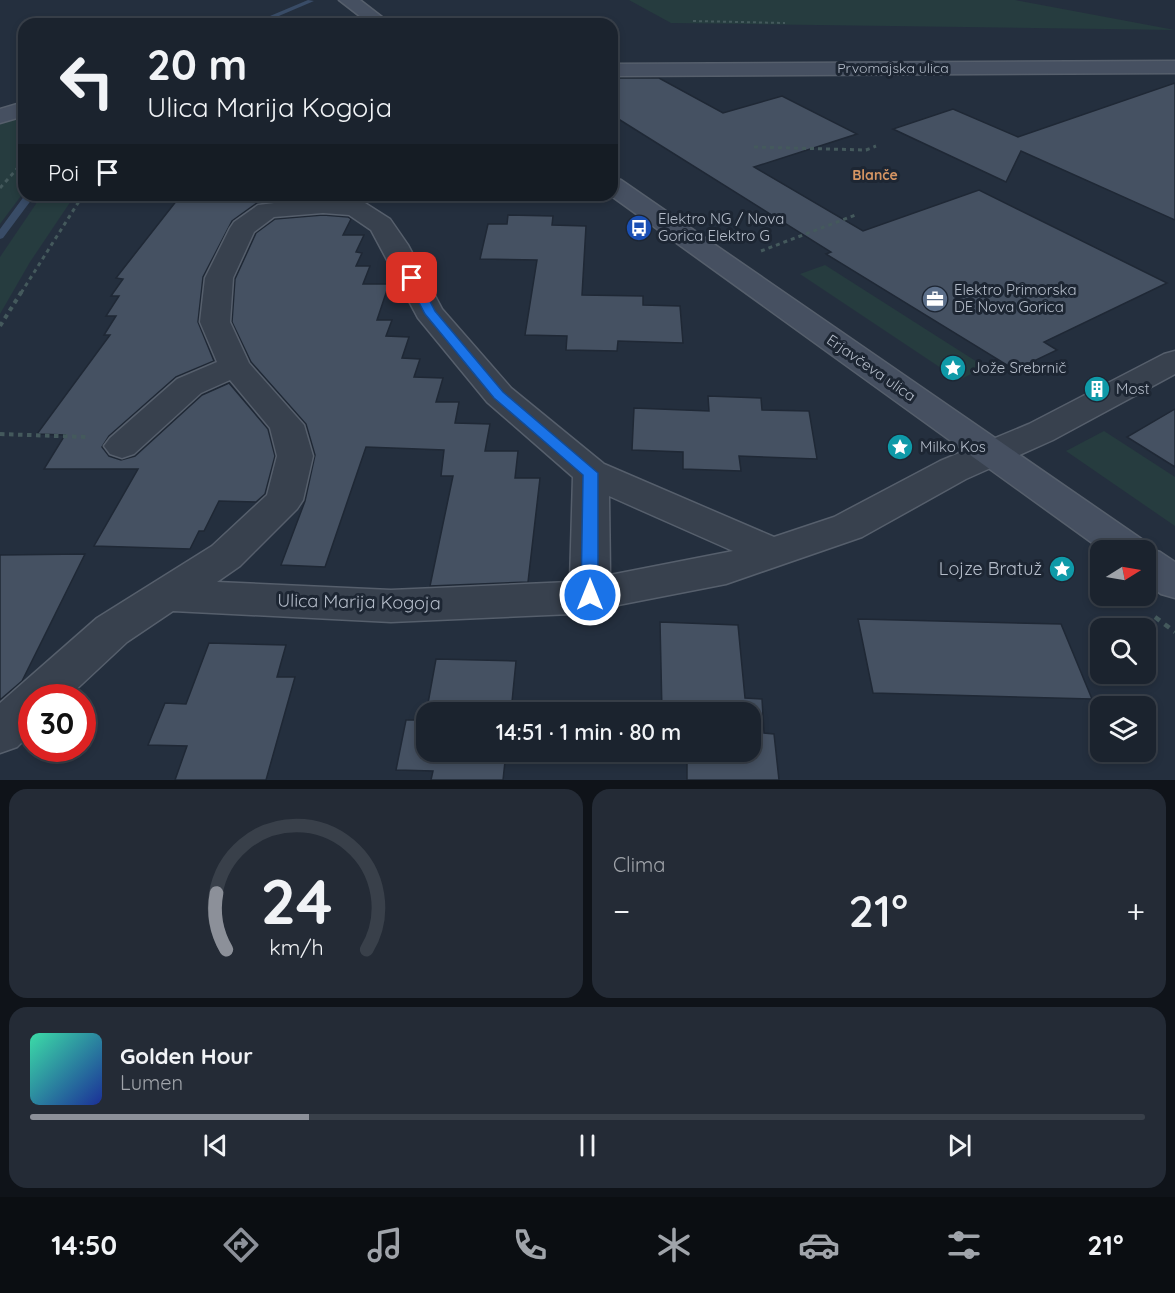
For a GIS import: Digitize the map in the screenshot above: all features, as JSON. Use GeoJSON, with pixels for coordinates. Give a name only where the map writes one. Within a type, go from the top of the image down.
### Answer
{"type":"FeatureCollection","features":[{"type":"Feature","properties":{"kind":"main road"},"geometry":{"type":"LineString","coordinates":[[348,0],[374,18]]}},
{"type":"Feature","properties":{"kind":"main road","name":"Prvomajska ulica"},"geometry":{"type":"LineString","coordinates":[[618,70],[1175,67]]}},
{"type":"Feature","properties":{"kind":"main road"},"geometry":{"type":"LineString","coordinates":[[0,116],[18,111]]}},
{"type":"Feature","properties":{"kind":"main road","name":"Erjavčeva ulica"},"geometry":{"type":"LineString","coordinates":[[618,189],[1115,540]]}},
{"type":"Feature","properties":{"kind":"main road"},"geometry":{"type":"LineString","coordinates":[[1156,569],[1175,583]]}},
{"type":"Feature","properties":{"kind":"street"},"geometry":{"type":"LineString","coordinates":[[52,684],[112,630],[226,556],[284,500],[295,456],[287,425],[235,366],[215,322],[219,278],[243,228],[267,210],[323,205],[356,208],[381,225],[394,244],[429,312],[498,395],[591,473],[772,552]]}},
{"type":"Feature","properties":{"kind":"street","name":"Ulica Marija Kogoja"},"geometry":{"type":"LineString","coordinates":[[165,595],[391,606],[590,595],[726,569],[848,527],[953,470],[1041,432],[1175,361]]}},
{"type":"Feature","properties":{"kind":"street"},"geometry":{"type":"LineString","coordinates":[[125,442],[189,386],[235,366]]}},
{"type":"Feature","properties":{"kind":"street"},"geometry":{"type":"LineString","coordinates":[[590,595],[591,473]]}},
{"type":"Feature","properties":{"kind":"street"},"geometry":{"type":"LineString","coordinates":[[0,733],[18,716]]}},
{"type":"Feature","properties":{"kind":"path"},"geometry":{"type":"LineString","coordinates":[[693,21],[785,23]]}},
{"type":"Feature","properties":{"kind":"path"},"geometry":{"type":"LineString","coordinates":[[753,147],[866,150],[876,146]]}},
{"type":"Feature","properties":{"kind":"path"},"geometry":{"type":"LineString","coordinates":[[0,188],[18,169]]}},
{"type":"Feature","properties":{"kind":"path"},"geometry":{"type":"LineString","coordinates":[[0,326],[78,201]]}},
{"type":"Feature","properties":{"kind":"path"},"geometry":{"type":"LineString","coordinates":[[759,251],[858,214]]}},
{"type":"Feature","properties":{"kind":"path"},"geometry":{"type":"LineString","coordinates":[[0,434],[125,442]]}},
{"type":"Feature","properties":{"kind":"green space"},"geometry":{"type":"Polygon","coordinates":[[[629,0],[1015,0],[1175,30],[671,23],[629,0]]]}},
{"type":"Feature","properties":{"kind":"green space"},"geometry":{"type":"Polygon","coordinates":[[[18,115],[18,200],[0,224],[0,120],[18,115]]]}},
{"type":"Feature","properties":{"kind":"green space"},"geometry":{"type":"Polygon","coordinates":[[[38,201],[71,201],[30,262],[0,314],[0,257],[38,201]]]}},
{"type":"Feature","properties":{"kind":"green space"},"geometry":{"type":"Polygon","coordinates":[[[825,265],[985,367],[959,380],[800,274],[825,265]]]}},
{"type":"Feature","properties":{"kind":"green space"},"geometry":{"type":"Polygon","coordinates":[[[1104,431],[1175,477],[1175,526],[1066,451],[1104,431]]]}},
{"type":"Feature","properties":{"kind":"building"},"geometry":{"type":"Polygon","coordinates":[[[618,78],[659,78],[723,113],[782,96],[857,134],[754,167],[863,231],[979,190],[1167,283],[1044,342],[1057,350],[1015,370],[826,254],[831,252],[618,119],[618,78]]]}},
{"type":"Feature","properties":{"kind":"building"},"geometry":{"type":"Polygon","coordinates":[[[1175,83],[1175,220],[1021,151],[1006,182],[893,129],[953,109],[1018,137],[1175,83]]]}},
{"type":"Feature","properties":{"kind":"building"},"geometry":{"type":"Polygon","coordinates":[[[176,201],[263,201],[232,221],[203,277],[198,322],[214,361],[176,377],[109,436],[102,447],[109,456],[121,460],[135,456],[202,395],[229,383],[268,429],[275,456],[265,494],[256,502],[219,501],[204,531],[199,531],[190,549],[94,546],[138,469],[44,469],[65,435],[37,434],[110,335],[104,335],[116,316],[106,316],[119,296],[111,296],[123,279],[116,278],[176,201]]]}},
{"type":"Feature","properties":{"kind":"building"},"geometry":{"type":"Polygon","coordinates":[[[323,215],[351,219],[343,235],[364,235],[356,252],[362,253],[356,266],[370,266],[363,284],[389,284],[377,320],[392,320],[386,336],[409,337],[402,358],[420,359],[414,377],[443,378],[436,402],[459,402],[455,423],[490,424],[485,451],[518,451],[515,478],[540,478],[528,582],[430,586],[453,476],[441,476],[444,450],[366,447],[325,567],[281,565],[305,501],[315,455],[306,424],[251,362],[232,322],[235,279],[256,233],[275,219],[323,215]]]}},
{"type":"Feature","properties":{"kind":"building"},"geometry":{"type":"Polygon","coordinates":[[[508,215],[553,216],[552,225],[586,226],[582,295],[643,296],[643,305],[680,306],[683,343],[618,341],[617,351],[566,350],[567,336],[525,335],[537,260],[480,259],[488,224],[507,224],[508,215]]]}},
{"type":"Feature","properties":{"kind":"building"},"geometry":{"type":"Polygon","coordinates":[[[708,396],[761,398],[762,410],[809,411],[817,459],[739,456],[741,471],[683,469],[683,452],[632,450],[634,408],[709,411],[708,396]]]}},
{"type":"Feature","properties":{"kind":"building"},"geometry":{"type":"Polygon","coordinates":[[[1175,409],[1175,467],[1127,437],[1175,409]]]}},
{"type":"Feature","properties":{"kind":"building"},"geometry":{"type":"Polygon","coordinates":[[[85,554],[22,681],[0,700],[0,555],[85,554]]]}},
{"type":"Feature","properties":{"kind":"building"},"geometry":{"type":"Polygon","coordinates":[[[858,619],[1061,624],[1091,696],[1090,699],[873,693],[858,619]]]}},
{"type":"Feature","properties":{"kind":"building"},"geometry":{"type":"Polygon","coordinates":[[[660,622],[738,625],[745,698],[762,699],[764,733],[774,734],[779,780],[687,780],[687,762],[761,762],[761,702],[662,702],[660,622]]]}},
{"type":"Feature","properties":{"kind":"building"},"geometry":{"type":"Polygon","coordinates":[[[209,643],[286,645],[277,677],[295,677],[266,780],[175,780],[187,746],[148,745],[165,703],[186,704],[209,643]]]}},
{"type":"Feature","properties":{"kind":"building"},"geometry":{"type":"Polygon","coordinates":[[[436,659],[516,661],[512,702],[428,702],[436,659]]]}},
{"type":"Feature","properties":{"kind":"building"},"geometry":{"type":"Polygon","coordinates":[[[406,720],[416,720],[416,762],[505,762],[503,780],[431,780],[433,771],[396,770],[406,720]]]}},
{"type":"Feature","properties":{"kind":"waterway"},"geometry":{"type":"LineString","coordinates":[[269,18],[311,1]]}},
{"type":"Feature","properties":{"kind":"waterway"},"geometry":{"type":"LineString","coordinates":[[0,236],[26,201]]}},
{"type":"Feature","properties":{"kind":"place","name":"Elektro NG / Nova Gorica Elektro G"},"geometry":{"type":"Point","coordinates":[639,228]}},
{"type":"Feature","properties":{"kind":"place","name":"Elektro Primorska DE Nova Gorica"},"geometry":{"type":"Point","coordinates":[935,299]}},
{"type":"Feature","properties":{"kind":"place","name":"Jože Srebrnič"},"geometry":{"type":"Point","coordinates":[953,368]}},
{"type":"Feature","properties":{"kind":"place","name":"Most"},"geometry":{"type":"Point","coordinates":[1097,389]}},
{"type":"Feature","properties":{"kind":"place","name":"Milko Kos"},"geometry":{"type":"Point","coordinates":[900,447]}},
{"type":"Feature","properties":{"kind":"place","name":"Lojze Bratuž"},"geometry":{"type":"Point","coordinates":[1062,569]}},
{"type":"Feature","properties":{"kind":"district","name":"Blanče"},"geometry":{"type":"Point","coordinates":[875,175]}},
{"type":"Feature","properties":{"kind":"route"},"geometry":{"type":"LineString","coordinates":[[412,278],[429,312],[498,395],[591,473],[590,595]]}}]}
